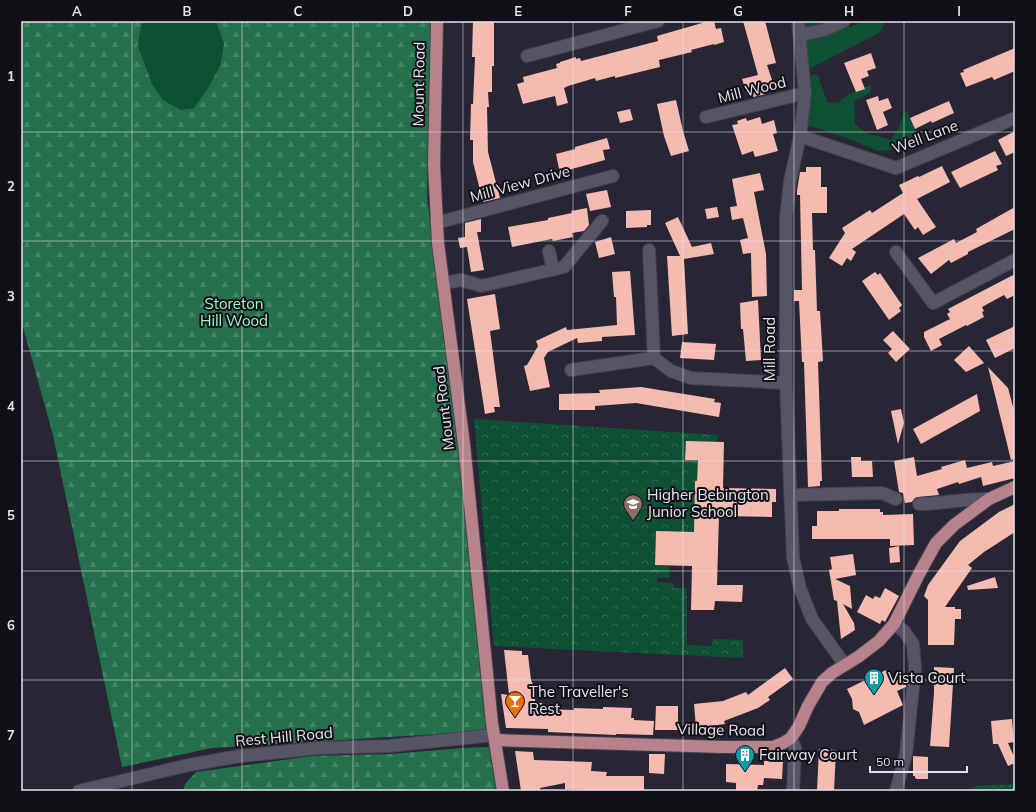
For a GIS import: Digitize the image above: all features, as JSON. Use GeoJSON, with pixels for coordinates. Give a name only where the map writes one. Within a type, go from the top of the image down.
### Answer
{"type":"FeatureCollection","features":[{"type":"Feature","properties":{"kind":"main road","name":"Mount Road"},"geometry":{"type":"LineString","coordinates":[[437,21],[434,164],[436,223],[464,444],[494,738],[503,791]]}},
{"type":"Feature","properties":{"kind":"main road"},"geometry":{"type":"LineString","coordinates":[[791,738],[822,682],[832,673],[858,657],[879,641],[894,624],[936,543],[954,525],[988,499],[1015,487]]}},
{"type":"Feature","properties":{"kind":"main road","name":"Village Road"},"geometry":{"type":"LineString","coordinates":[[494,738],[509,740],[773,747],[791,738]]}},
{"type":"Feature","properties":{"kind":"street"},"geometry":{"type":"LineString","coordinates":[[527,56],[658,21]]}},
{"type":"Feature","properties":{"kind":"street","name":"Mill Road"},"geometry":{"type":"LineString","coordinates":[[798,21],[805,93],[800,136],[790,180],[786,218],[786,383],[793,558],[800,588],[812,619],[845,665]]}},
{"type":"Feature","properties":{"kind":"street"},"geometry":{"type":"LineString","coordinates":[[800,35],[824,30],[844,21]]}},
{"type":"Feature","properties":{"kind":"street","name":"Mill Wood"},"geometry":{"type":"LineString","coordinates":[[706,118],[805,93]]}},
{"type":"Feature","properties":{"kind":"street","name":"Well Lane"},"geometry":{"type":"LineString","coordinates":[[800,136],[896,168],[1015,118]]}},
{"type":"Feature","properties":{"kind":"street","name":"Mill View Drive"},"geometry":{"type":"LineString","coordinates":[[436,223],[613,176]]}},
{"type":"Feature","properties":{"kind":"street"},"geometry":{"type":"LineString","coordinates":[[443,283],[462,280],[481,286],[564,267],[602,221]]}},
{"type":"Feature","properties":{"kind":"street"},"geometry":{"type":"LineString","coordinates":[[649,250],[654,358]]}},
{"type":"Feature","properties":{"kind":"street"},"geometry":{"type":"LineString","coordinates":[[549,251],[553,270]]}},
{"type":"Feature","properties":{"kind":"street"},"geometry":{"type":"LineString","coordinates":[[896,252],[933,303],[1015,260]]}},
{"type":"Feature","properties":{"kind":"street"},"geometry":{"type":"LineString","coordinates":[[571,370],[654,358],[671,371],[691,378],[786,383]]}},
{"type":"Feature","properties":{"kind":"street"},"geometry":{"type":"LineString","coordinates":[[790,496],[882,493],[896,499]]}},
{"type":"Feature","properties":{"kind":"street"},"geometry":{"type":"LineString","coordinates":[[919,504],[934,504],[980,498],[988,499]]}},
{"type":"Feature","properties":{"kind":"street"},"geometry":{"type":"LineString","coordinates":[[894,624],[904,631],[914,644],[915,669],[906,754],[896,791]]}},
{"type":"Feature","properties":{"kind":"street","name":"Rest Hill Road"},"geometry":{"type":"LineString","coordinates":[[79,791],[189,765],[240,756],[320,748],[389,746],[494,738]]}},
{"type":"Feature","properties":{"kind":"street"},"geometry":{"type":"LineString","coordinates":[[791,738],[795,748],[793,791]]}},
{"type":"Feature","properties":{"kind":"green space","name":"Storeton Hill Wood"},"geometry":{"type":"Polygon","coordinates":[[[21,21],[144,21],[141,26],[138,46],[152,84],[163,100],[181,110],[194,108],[208,88],[220,66],[224,44],[216,21],[432,21],[427,198],[445,329],[486,731],[212,748],[122,767],[53,435],[21,320],[21,21]]]}},
{"type":"Feature","properties":{"kind":"green space"},"geometry":{"type":"Polygon","coordinates":[[[144,21],[216,21],[224,44],[220,66],[208,88],[194,108],[181,110],[163,100],[152,84],[138,46],[141,26],[144,21]]]}},
{"type":"Feature","properties":{"kind":"green space"},"geometry":{"type":"Polygon","coordinates":[[[802,21],[835,21],[839,28],[851,27],[862,21],[882,21],[884,25],[879,33],[811,68],[806,67],[802,21]]]}},
{"type":"Feature","properties":{"kind":"green space"},"geometry":{"type":"Polygon","coordinates":[[[813,74],[818,75],[827,102],[838,103],[849,94],[868,86],[872,86],[870,93],[854,101],[855,124],[866,133],[891,140],[898,129],[906,110],[919,140],[908,148],[878,151],[852,140],[805,124],[811,96],[808,82],[813,74]]]}},
{"type":"Feature","properties":{"kind":"green space","name":"Higher Bebington Junior School"},"geometry":{"type":"Polygon","coordinates":[[[474,419],[718,435],[717,442],[686,441],[685,460],[710,460],[710,467],[697,467],[694,521],[696,521],[696,535],[656,531],[655,565],[669,566],[670,578],[657,578],[657,582],[673,583],[674,588],[687,588],[687,645],[712,646],[713,639],[743,640],[743,658],[494,646],[474,419]]]}},
{"type":"Feature","properties":{"kind":"green space"},"geometry":{"type":"Polygon","coordinates":[[[489,747],[496,791],[183,791],[185,784],[196,772],[312,756],[390,754],[489,747]]]}},
{"type":"Feature","properties":{"kind":"green space"},"geometry":{"type":"Polygon","coordinates":[[[1015,784],[1015,791],[967,791],[976,786],[1015,784]]]}},
{"type":"Feature","properties":{"kind":"building"},"geometry":{"type":"Polygon","coordinates":[[[473,21],[494,21],[494,66],[492,66],[492,92],[488,92],[489,107],[487,107],[488,152],[500,198],[483,202],[473,162],[473,140],[470,140],[475,57],[472,57],[473,21]]]}},
{"type":"Feature","properties":{"kind":"building"},"geometry":{"type":"Polygon","coordinates":[[[709,21],[714,21],[716,29],[721,28],[724,42],[659,60],[660,67],[615,78],[615,76],[596,81],[595,78],[568,86],[564,88],[568,103],[557,106],[555,96],[523,104],[517,84],[524,82],[523,77],[557,68],[556,64],[576,57],[576,59],[580,58],[581,61],[658,41],[657,36],[709,21]]]}},
{"type":"Feature","properties":{"kind":"building"},"geometry":{"type":"Polygon","coordinates":[[[743,21],[765,21],[776,63],[767,65],[773,83],[763,86],[766,94],[753,97],[752,92],[747,94],[742,79],[758,75],[743,21]]]}},
{"type":"Feature","properties":{"kind":"building"},"geometry":{"type":"Polygon","coordinates":[[[1015,48],[1015,71],[994,80],[992,77],[966,87],[960,73],[964,72],[963,70],[1015,48]]]}},
{"type":"Feature","properties":{"kind":"building"},"geometry":{"type":"Polygon","coordinates":[[[871,53],[876,68],[867,71],[869,76],[861,79],[865,89],[856,92],[844,63],[871,53]]]}},
{"type":"Feature","properties":{"kind":"building"},"geometry":{"type":"Polygon","coordinates":[[[878,96],[879,101],[888,98],[892,108],[883,112],[888,125],[877,130],[866,100],[878,96]]]}},
{"type":"Feature","properties":{"kind":"building"},"geometry":{"type":"Polygon","coordinates":[[[676,100],[689,151],[671,156],[664,136],[657,104],[676,100]]]}},
{"type":"Feature","properties":{"kind":"building"},"geometry":{"type":"Polygon","coordinates":[[[949,101],[954,113],[932,123],[931,121],[915,129],[910,118],[949,101]]]}},
{"type":"Feature","properties":{"kind":"building"},"geometry":{"type":"Polygon","coordinates":[[[630,109],[633,120],[620,123],[617,112],[630,109]]]}},
{"type":"Feature","properties":{"kind":"building"},"geometry":{"type":"Polygon","coordinates":[[[760,117],[762,124],[774,120],[777,133],[773,134],[778,151],[755,157],[753,151],[742,155],[732,125],[738,124],[737,121],[746,118],[747,121],[760,117]]]}},
{"type":"Feature","properties":{"kind":"building"},"geometry":{"type":"Polygon","coordinates":[[[1015,131],[1015,152],[1006,156],[998,140],[1015,131]]]}},
{"type":"Feature","properties":{"kind":"building"},"geometry":{"type":"Polygon","coordinates":[[[607,138],[610,149],[603,150],[605,160],[568,170],[567,167],[559,169],[556,154],[607,138]]]}},
{"type":"Feature","properties":{"kind":"building"},"geometry":{"type":"Polygon","coordinates":[[[995,151],[1002,164],[996,166],[998,170],[960,188],[951,172],[995,151]]]}},
{"type":"Feature","properties":{"kind":"building"},"geometry":{"type":"Polygon","coordinates":[[[942,166],[950,182],[917,199],[936,227],[923,235],[918,227],[915,230],[904,214],[852,249],[856,252],[851,261],[847,258],[842,266],[829,258],[845,233],[842,228],[870,210],[872,213],[903,193],[899,185],[942,166]]]}},
{"type":"Feature","properties":{"kind":"building"},"geometry":{"type":"Polygon","coordinates":[[[806,167],[821,167],[821,187],[827,187],[827,213],[812,213],[817,311],[820,311],[823,361],[818,362],[822,481],[820,481],[820,486],[808,487],[804,362],[802,362],[799,301],[794,301],[794,290],[802,290],[800,195],[797,195],[797,191],[800,172],[806,172],[806,167]]]}},
{"type":"Feature","properties":{"kind":"building"},"geometry":{"type":"Polygon","coordinates":[[[760,173],[764,190],[754,192],[766,254],[767,296],[752,297],[751,253],[743,254],[740,240],[748,238],[743,218],[732,220],[730,207],[737,206],[732,179],[760,173]]]}},
{"type":"Feature","properties":{"kind":"building"},"geometry":{"type":"Polygon","coordinates":[[[607,190],[611,207],[590,211],[586,194],[607,190]]]}},
{"type":"Feature","properties":{"kind":"building"},"geometry":{"type":"Polygon","coordinates":[[[717,207],[719,217],[707,219],[705,209],[717,207]]]}},
{"type":"Feature","properties":{"kind":"building"},"geometry":{"type":"Polygon","coordinates":[[[1015,207],[1015,229],[968,252],[968,254],[951,263],[949,260],[931,274],[918,258],[954,239],[956,243],[977,232],[976,229],[1015,207]]]}},
{"type":"Feature","properties":{"kind":"building"},"geometry":{"type":"Polygon","coordinates":[[[587,208],[589,225],[584,231],[572,233],[573,237],[553,241],[552,239],[512,247],[508,227],[548,220],[548,218],[587,208]]]}},
{"type":"Feature","properties":{"kind":"building"},"geometry":{"type":"Polygon","coordinates":[[[651,210],[651,225],[647,225],[647,227],[626,228],[626,211],[651,210]]]}},
{"type":"Feature","properties":{"kind":"building"},"geometry":{"type":"Polygon","coordinates":[[[678,217],[692,247],[711,243],[714,254],[684,259],[688,334],[672,336],[667,256],[680,256],[665,223],[678,217]]]}},
{"type":"Feature","properties":{"kind":"building"},"geometry":{"type":"Polygon","coordinates":[[[481,219],[481,232],[477,232],[484,270],[471,272],[467,247],[460,248],[458,238],[465,237],[465,223],[481,219]]]}},
{"type":"Feature","properties":{"kind":"building"},"geometry":{"type":"Polygon","coordinates":[[[611,237],[615,254],[599,258],[595,242],[611,237]]]}},
{"type":"Feature","properties":{"kind":"building"},"geometry":{"type":"Polygon","coordinates":[[[630,271],[635,335],[602,337],[602,341],[578,343],[577,338],[548,352],[544,358],[550,387],[530,391],[524,366],[527,365],[538,346],[536,341],[566,327],[567,330],[617,325],[616,297],[614,297],[612,272],[630,271]]]}},
{"type":"Feature","properties":{"kind":"building"},"geometry":{"type":"Polygon","coordinates":[[[875,272],[878,275],[880,273],[902,305],[899,308],[901,311],[889,320],[862,281],[875,272]]]}},
{"type":"Feature","properties":{"kind":"building"},"geometry":{"type":"Polygon","coordinates":[[[1015,274],[1015,295],[1007,299],[1004,295],[982,307],[984,317],[939,339],[942,345],[931,351],[924,337],[924,332],[950,319],[947,314],[950,312],[948,309],[1015,274]]]}},
{"type":"Feature","properties":{"kind":"building"},"geometry":{"type":"Polygon","coordinates":[[[495,294],[500,329],[490,331],[500,407],[494,407],[495,412],[485,414],[467,299],[495,294]]]}},
{"type":"Feature","properties":{"kind":"building"},"geometry":{"type":"Polygon","coordinates":[[[758,300],[761,360],[746,361],[743,329],[741,329],[740,303],[758,300]]]}},
{"type":"Feature","properties":{"kind":"building"},"geometry":{"type":"Polygon","coordinates":[[[1015,326],[1015,348],[995,358],[986,340],[1015,326]]]}},
{"type":"Feature","properties":{"kind":"building"},"geometry":{"type":"Polygon","coordinates":[[[893,331],[910,349],[896,362],[888,353],[892,349],[883,340],[893,331]]]}},
{"type":"Feature","properties":{"kind":"building"},"geometry":{"type":"Polygon","coordinates":[[[682,342],[716,344],[714,360],[680,358],[682,342]]]}},
{"type":"Feature","properties":{"kind":"building"},"geometry":{"type":"Polygon","coordinates":[[[969,346],[984,363],[966,372],[954,360],[969,346]]]}},
{"type":"Feature","properties":{"kind":"building"},"geometry":{"type":"Polygon","coordinates":[[[988,367],[1008,388],[1015,414],[1015,459],[1011,460],[988,367]]]}},
{"type":"Feature","properties":{"kind":"building"},"geometry":{"type":"Polygon","coordinates":[[[641,387],[715,399],[714,402],[721,403],[719,417],[636,403],[595,406],[595,410],[559,410],[559,394],[600,393],[599,390],[641,387]]]}},
{"type":"Feature","properties":{"kind":"building"},"geometry":{"type":"Polygon","coordinates":[[[977,394],[980,411],[921,444],[913,429],[977,394]]]}},
{"type":"Feature","properties":{"kind":"building"},"geometry":{"type":"Polygon","coordinates":[[[901,409],[904,423],[898,444],[891,411],[901,409]]]}},
{"type":"Feature","properties":{"kind":"building"},"geometry":{"type":"Polygon","coordinates":[[[686,441],[724,442],[723,488],[776,489],[776,502],[772,502],[772,517],[719,516],[717,585],[743,585],[742,602],[715,601],[714,610],[691,610],[692,566],[655,565],[656,531],[694,532],[695,481],[697,481],[698,460],[685,460],[686,441]]]}},
{"type":"Feature","properties":{"kind":"building"},"geometry":{"type":"Polygon","coordinates":[[[851,457],[861,457],[861,461],[872,461],[873,477],[852,477],[851,457]]]}},
{"type":"Feature","properties":{"kind":"building"},"geometry":{"type":"Polygon","coordinates":[[[914,457],[917,476],[942,469],[941,467],[965,460],[967,468],[992,462],[993,466],[1015,461],[1015,478],[983,486],[981,477],[959,484],[958,482],[937,489],[939,495],[918,497],[912,502],[905,503],[903,493],[899,492],[894,461],[914,457]]]}},
{"type":"Feature","properties":{"kind":"building"},"geometry":{"type":"Polygon","coordinates":[[[1015,504],[1015,532],[984,552],[968,565],[972,568],[945,607],[955,607],[955,609],[961,609],[961,619],[955,619],[954,645],[928,645],[928,600],[924,596],[928,585],[960,541],[999,512],[1015,504]]]}},
{"type":"Feature","properties":{"kind":"building"},"geometry":{"type":"Polygon","coordinates":[[[839,509],[880,509],[880,512],[883,512],[883,515],[913,514],[914,545],[890,546],[890,539],[812,539],[812,526],[817,526],[817,511],[839,511],[839,509]]]}},
{"type":"Feature","properties":{"kind":"building"},"geometry":{"type":"Polygon","coordinates":[[[899,546],[900,562],[890,563],[889,548],[899,546]]]}},
{"type":"Feature","properties":{"kind":"building"},"geometry":{"type":"Polygon","coordinates":[[[853,554],[856,575],[835,579],[850,586],[852,609],[843,604],[854,623],[855,630],[841,639],[837,601],[834,600],[829,570],[832,569],[830,557],[853,554]]]}},
{"type":"Feature","properties":{"kind":"building"},"geometry":{"type":"Polygon","coordinates":[[[995,577],[998,588],[968,590],[967,586],[995,577]]]}},
{"type":"Feature","properties":{"kind":"building"},"geometry":{"type":"Polygon","coordinates":[[[885,588],[899,596],[885,622],[882,620],[880,624],[857,612],[866,595],[873,599],[875,596],[880,598],[885,588]]]}},
{"type":"Feature","properties":{"kind":"building"},"geometry":{"type":"Polygon","coordinates":[[[504,650],[522,651],[522,655],[528,655],[531,680],[535,689],[535,703],[542,703],[542,709],[574,710],[574,708],[603,709],[603,707],[632,708],[631,718],[634,718],[634,720],[654,721],[653,735],[548,732],[548,729],[506,728],[501,694],[509,695],[504,650]]]}},
{"type":"Feature","properties":{"kind":"building"},"geometry":{"type":"Polygon","coordinates":[[[934,667],[954,668],[949,747],[930,746],[934,693],[934,667]]]}},
{"type":"Feature","properties":{"kind":"building"},"geometry":{"type":"Polygon","coordinates":[[[785,668],[793,679],[768,697],[770,700],[758,708],[724,721],[725,724],[696,728],[694,704],[723,701],[746,692],[748,695],[785,668]]]}},
{"type":"Feature","properties":{"kind":"building","name":"Vista Court"},"geometry":{"type":"Polygon","coordinates":[[[886,670],[891,683],[907,676],[906,687],[897,691],[903,705],[864,725],[859,712],[853,709],[852,699],[847,689],[886,670]]]}},
{"type":"Feature","properties":{"kind":"building"},"geometry":{"type":"Polygon","coordinates":[[[656,706],[678,706],[678,730],[655,730],[656,706]]]}},
{"type":"Feature","properties":{"kind":"building"},"geometry":{"type":"Polygon","coordinates":[[[1012,719],[1014,742],[1008,743],[1015,759],[1015,763],[1008,766],[998,744],[993,744],[991,721],[1012,719]]]}},
{"type":"Feature","properties":{"kind":"building"},"geometry":{"type":"Polygon","coordinates":[[[819,749],[836,750],[834,791],[817,791],[819,749]]]}},
{"type":"Feature","properties":{"kind":"building"},"geometry":{"type":"Polygon","coordinates":[[[515,751],[533,752],[534,760],[592,762],[591,771],[607,772],[606,776],[644,776],[644,791],[584,791],[565,789],[565,783],[540,788],[540,791],[521,791],[515,751]]]}},
{"type":"Feature","properties":{"kind":"building"},"geometry":{"type":"Polygon","coordinates":[[[649,754],[665,754],[664,774],[649,773],[649,754]]]}},
{"type":"Feature","properties":{"kind":"building"},"geometry":{"type":"Polygon","coordinates":[[[913,756],[928,757],[928,779],[917,779],[913,776],[913,756]]]}},
{"type":"Feature","properties":{"kind":"building","name":"Fairway Court"},"geometry":{"type":"Polygon","coordinates":[[[764,761],[783,761],[782,779],[764,778],[763,785],[758,785],[757,791],[736,791],[736,783],[726,782],[726,764],[764,765],[764,761]]]}},
{"type":"Feature","properties":{"kind":"place","name":"Higher Bebington Junior School"},"geometry":{"type":"Point","coordinates":[633,521]}},
{"type":"Feature","properties":{"kind":"place","name":"Vista Court"},"geometry":{"type":"Point","coordinates":[874,695]}},
{"type":"Feature","properties":{"kind":"place","name":"The Traveller's Rest"},"geometry":{"type":"Point","coordinates":[515,718]}},
{"type":"Feature","properties":{"kind":"place","name":"Fairway Court"},"geometry":{"type":"Point","coordinates":[745,772]}}]}
